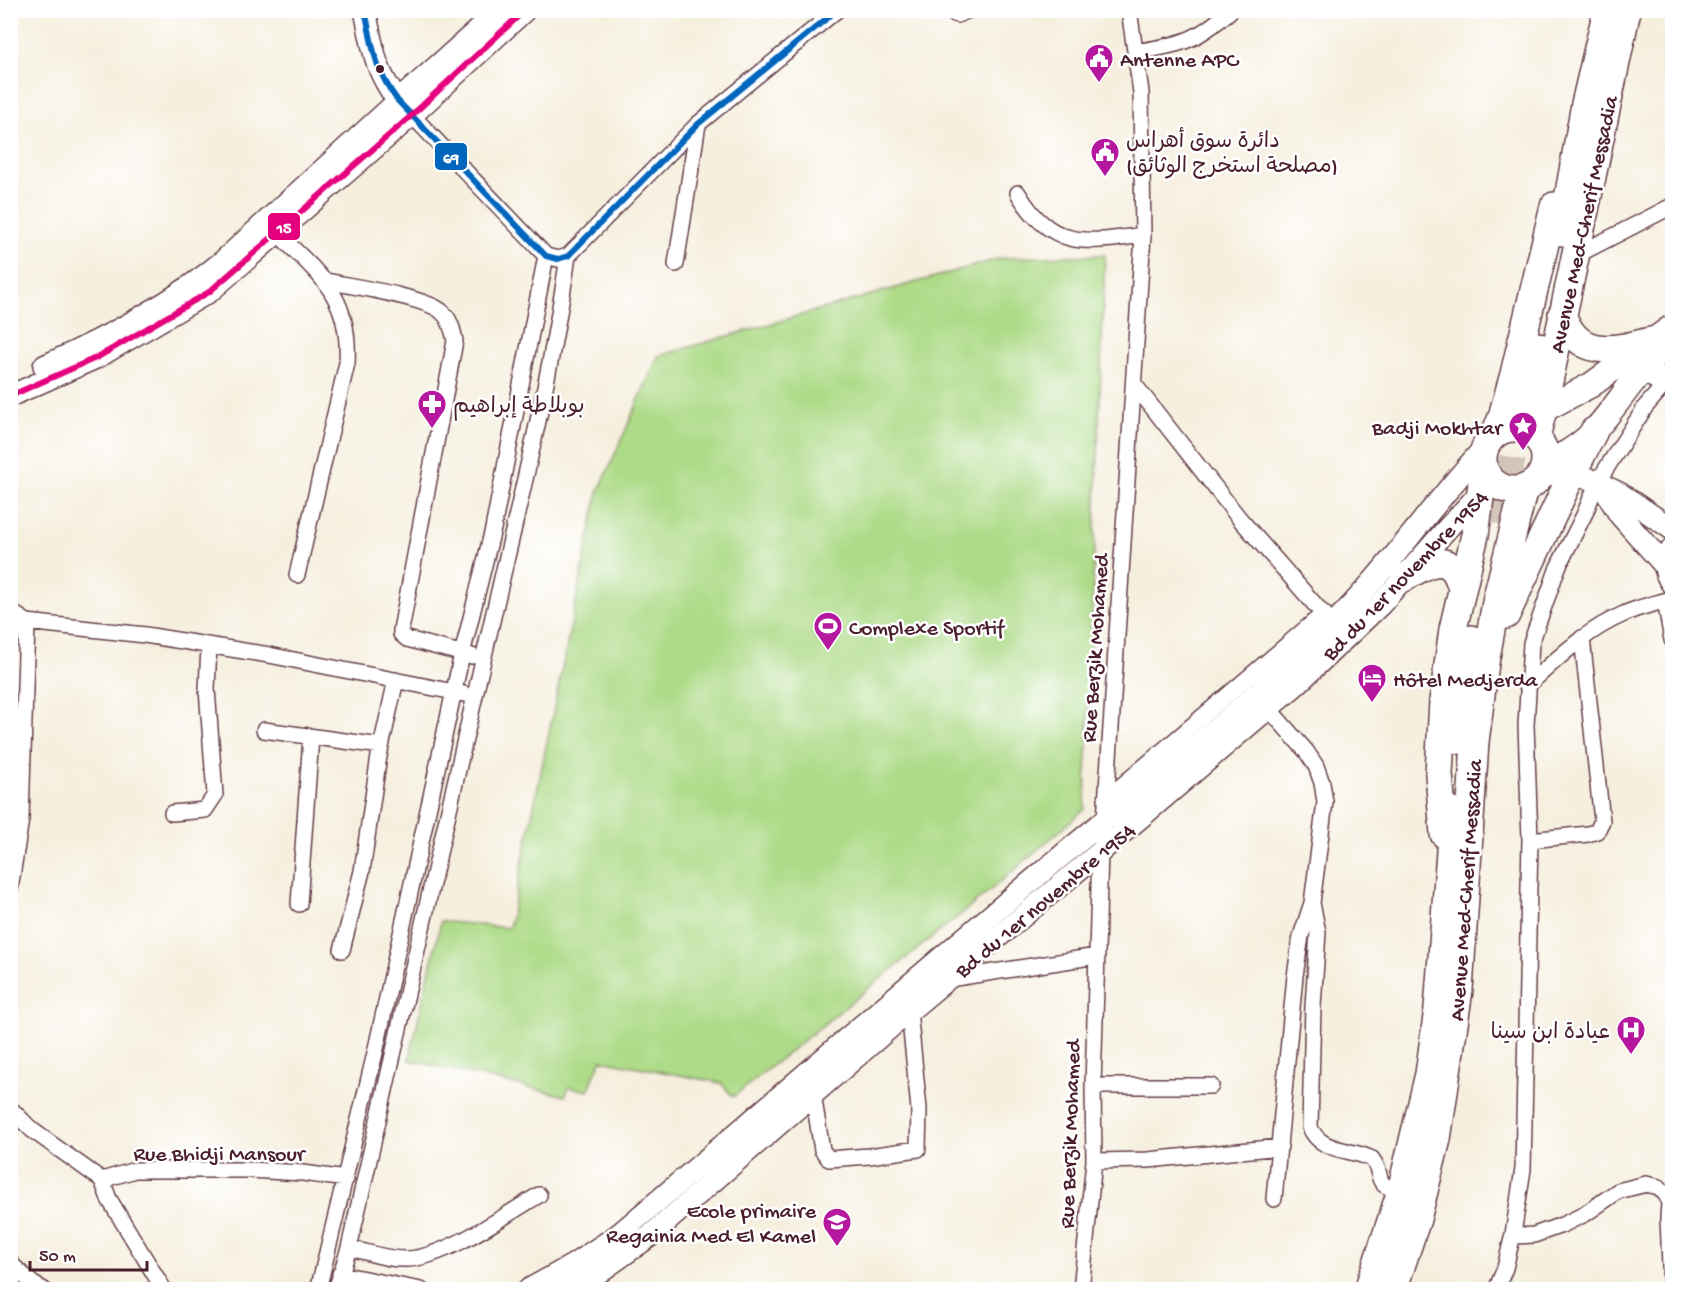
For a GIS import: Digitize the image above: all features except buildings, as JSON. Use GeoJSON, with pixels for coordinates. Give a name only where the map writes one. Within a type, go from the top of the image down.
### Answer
{"type":"FeatureCollection","features":[{"type":"Feature","properties":{"kind":"highway","name":"Avenue Med-Cherif Messadia"},"geometry":{"type":"LineString","coordinates":[[1586,104],[1607,10]]}},
{"type":"Feature","properties":{"kind":"highway","name":"Avenue Med-Cherif Messadia"},"geometry":{"type":"LineString","coordinates":[[1536,437],[1535,403],[1562,314],[1627,10]]}},
{"type":"Feature","properties":{"kind":"highway"},"geometry":{"type":"LineString","coordinates":[[1535,403],[1556,262],[1586,104]]}},
{"type":"Feature","properties":{"kind":"highway"},"geometry":{"type":"LineString","coordinates":[[1448,866],[1439,774],[1443,701],[1453,628],[1475,535],[1490,457],[1514,374],[1562,170],[1586,104]]}},
{"type":"Feature","properties":{"kind":"highway"},"geometry":{"type":"LineString","coordinates":[[1562,314],[1566,326],[1574,337],[1597,349],[1622,349],[1661,341]]}},
{"type":"Feature","properties":{"kind":"highway"},"geometry":{"type":"LineString","coordinates":[[1508,428],[1523,429],[1536,437],[1541,444],[1536,476],[1513,489],[1502,487],[1490,457],[1508,428]]}},
{"type":"Feature","properties":{"kind":"highway"},"geometry":{"type":"LineString","coordinates":[[1482,697],[1507,614],[1590,480],[1594,431]]}},
{"type":"Feature","properties":{"kind":"highway","name":"Avenue Med-Cherif Messadia"},"geometry":{"type":"LineString","coordinates":[[1393,1290],[1417,1219],[1437,1139],[1450,1058],[1459,990],[1475,742],[1491,624],[1536,476]]}},
{"type":"Feature","properties":{"kind":"highway"},"geometry":{"type":"LineString","coordinates":[[1368,1290],[1401,1191],[1429,1074],[1438,1009],[1462,688],[1478,599],[1498,524]]}},
{"type":"Feature","properties":{"kind":"highway"},"geometry":{"type":"LineString","coordinates":[[1404,578],[1422,567],[1437,562],[1444,563],[1455,570],[1462,589]]}},
{"type":"Feature","properties":{"kind":"main road"},"geometry":{"type":"LineString","coordinates":[[1536,476],[1560,457],[1574,450],[1594,431],[1644,369],[1672,327]]}},
{"type":"Feature","properties":{"kind":"main road"},"geometry":{"type":"LineString","coordinates":[[1490,457],[1535,403],[1604,377],[1661,341]]}},
{"type":"Feature","properties":{"kind":"main road"},"geometry":{"type":"LineString","coordinates":[[1644,369],[1669,381]]}},
{"type":"Feature","properties":{"kind":"street"},"geometry":{"type":"LineString","coordinates":[[365,10],[376,63],[384,83],[546,256],[558,259],[568,256],[698,123],[837,10]]}},
{"type":"Feature","properties":{"kind":"street"},"geometry":{"type":"LineString","coordinates":[[10,396],[98,357],[209,292],[278,234],[500,10]]}},
{"type":"Feature","properties":{"kind":"street"},"geometry":{"type":"LineString","coordinates":[[10,380],[61,359],[109,334],[199,280],[525,10]]}},
{"type":"Feature","properties":{"kind":"street"},"geometry":{"type":"LineString","coordinates":[[945,10],[947,13],[957,15],[969,10]]}},
{"type":"Feature","properties":{"kind":"street","name":"Rue Berzik Mohamed"},"geometry":{"type":"LineString","coordinates":[[1081,1290],[1094,1161],[1093,1086],[1100,852],[1105,820],[1143,235],[1141,92],[1129,10]]}},
{"type":"Feature","properties":{"kind":"street"},"geometry":{"type":"LineString","coordinates":[[1136,52],[1172,47],[1188,41],[1211,28],[1231,10]]}},
{"type":"Feature","properties":{"kind":"street"},"geometry":{"type":"LineString","coordinates":[[676,264],[698,123]]}},
{"type":"Feature","properties":{"kind":"street"},"geometry":{"type":"LineString","coordinates":[[1018,193],[1030,212],[1042,224],[1053,232],[1071,239],[1092,241],[1143,235]]}},
{"type":"Feature","properties":{"kind":"street"},"geometry":{"type":"LineString","coordinates":[[1575,256],[1672,206]]}},
{"type":"Feature","properties":{"kind":"street"},"geometry":{"type":"LineString","coordinates":[[278,234],[326,281],[334,293],[346,322],[349,344],[347,363],[297,575]]}},
{"type":"Feature","properties":{"kind":"street"},"geometry":{"type":"LineString","coordinates":[[318,1290],[346,1179],[404,924],[462,654],[493,530],[546,256]]}},
{"type":"Feature","properties":{"kind":"street"},"geometry":{"type":"LineString","coordinates":[[421,1290],[338,1282],[349,1248],[538,425],[568,256]]}},
{"type":"Feature","properties":{"kind":"street"},"geometry":{"type":"LineString","coordinates":[[326,281],[386,293],[432,306],[441,311],[450,322],[455,340],[401,634],[407,639],[483,659]]}},
{"type":"Feature","properties":{"kind":"street"},"geometry":{"type":"LineString","coordinates":[[1496,1290],[1505,1268],[1513,1234],[1523,1169],[1530,840],[1527,686],[1531,643],[1558,567],[1585,513],[1590,480],[1646,406],[1669,381]]}},
{"type":"Feature","properties":{"kind":"street"},"geometry":{"type":"LineString","coordinates":[[1134,384],[1239,518],[1328,619]]}},
{"type":"Feature","properties":{"kind":"street"},"geometry":{"type":"LineString","coordinates":[[1106,799],[1328,619],[1381,573],[1455,480],[1490,457]]}},
{"type":"Feature","properties":{"kind":"street","name":"Bd du 1er novembre 1954"},"geometry":{"type":"LineString","coordinates":[[570,1290],[591,1278],[650,1236],[909,1011],[1269,709],[1335,649],[1404,578],[1490,457]]}},
{"type":"Feature","properties":{"kind":"street"},"geometry":{"type":"LineString","coordinates":[[1536,476],[1556,472],[1590,480],[1619,493],[1672,528]]}},
{"type":"Feature","properties":{"kind":"street"},"geometry":{"type":"LineString","coordinates":[[1590,480],[1669,580],[1672,640]]}},
{"type":"Feature","properties":{"kind":"street"},"geometry":{"type":"LineString","coordinates":[[1527,686],[1582,638],[1625,613],[1669,580]]}},
{"type":"Feature","properties":{"kind":"street"},"geometry":{"type":"LineString","coordinates":[[10,611],[27,622],[145,635],[476,696]]}},
{"type":"Feature","properties":{"kind":"street"},"geometry":{"type":"LineString","coordinates":[[528,1290],[573,1265],[618,1235],[808,1071],[1255,694],[1328,619]]}},
{"type":"Feature","properties":{"kind":"street"},"geometry":{"type":"LineString","coordinates":[[10,889],[17,858],[21,819],[27,622]]}},
{"type":"Feature","properties":{"kind":"street"},"geometry":{"type":"LineString","coordinates":[[1530,840],[1588,834],[1597,831],[1602,821],[1582,638]]}},
{"type":"Feature","properties":{"kind":"street"},"geometry":{"type":"LineString","coordinates":[[172,813],[205,810],[215,795],[207,689],[209,646]]}},
{"type":"Feature","properties":{"kind":"street"},"geometry":{"type":"LineString","coordinates":[[342,950],[362,871],[381,746],[396,680]]}},
{"type":"Feature","properties":{"kind":"street"},"geometry":{"type":"LineString","coordinates":[[1269,709],[1306,751],[1316,766],[1322,783],[1324,811],[1312,903],[1301,936],[1274,1198]]}},
{"type":"Feature","properties":{"kind":"street"},"geometry":{"type":"LineString","coordinates":[[264,730],[381,746]]}},
{"type":"Feature","properties":{"kind":"street"},"geometry":{"type":"LineString","coordinates":[[299,904],[311,737]]}},
{"type":"Feature","properties":{"kind":"street"},"geometry":{"type":"LineString","coordinates":[[1312,903],[1318,932],[1310,1119],[1313,1134],[1324,1144],[1372,1159],[1381,1183],[1388,1188],[1401,1191]]}},
{"type":"Feature","properties":{"kind":"street"},"geometry":{"type":"LineString","coordinates":[[949,979],[1097,956]]}},
{"type":"Feature","properties":{"kind":"street"},"geometry":{"type":"LineString","coordinates":[[808,1071],[822,1150],[829,1159],[918,1149],[919,1109],[909,1011]]}},
{"type":"Feature","properties":{"kind":"street"},"geometry":{"type":"LineString","coordinates":[[1289,1040],[1312,1040]]}},
{"type":"Feature","properties":{"kind":"street"},"geometry":{"type":"LineString","coordinates":[[1093,1086],[1211,1086]]}},
{"type":"Feature","properties":{"kind":"street"},"geometry":{"type":"LineString","coordinates":[[10,1108],[32,1130],[102,1180],[109,1199],[158,1287]]}},
{"type":"Feature","properties":{"kind":"street"},"geometry":{"type":"LineString","coordinates":[[1094,1161],[1148,1160],[1280,1147]]}},
{"type":"Feature","properties":{"kind":"street","name":"Rue Bhidji Mansour"},"geometry":{"type":"LineString","coordinates":[[102,1180],[135,1170],[249,1170],[303,1173],[346,1179]]}},
{"type":"Feature","properties":{"kind":"street"},"geometry":{"type":"LineString","coordinates":[[1513,1234],[1516,1236],[1534,1235],[1562,1225],[1585,1214],[1618,1191],[1646,1184],[1659,1187],[1668,1196],[1669,1204],[1671,1290]]}},
{"type":"Feature","properties":{"kind":"street"},"geometry":{"type":"LineString","coordinates":[[349,1248],[393,1258],[424,1257],[453,1246],[539,1195]]}},
{"type":"Feature","properties":{"kind":"street"},"geometry":{"type":"LineString","coordinates":[[10,1263],[37,1288]]}},
{"type":"Feature","properties":{"kind":"green space","name":"Complexe Sportif"},"geometry":{"type":"Polygon","coordinates":[[[1105,255],[1085,809],[986,894],[733,1097],[721,1083],[601,1060],[588,1091],[569,1087],[565,1096],[409,1060],[441,921],[509,928],[598,493],[658,356],[1001,258],[1105,255]]]}},
{"type":"Feature","properties":{"kind":"tunnel"},"geometry":{"type":"LineString","coordinates":[[1498,524],[1526,395]]}},
{"type":"Feature","properties":{"kind":"transit line","name":"69"},"geometry":{"type":"LineString","coordinates":[[365,10],[379,68],[398,101],[546,256],[558,259],[568,256],[698,124],[837,10]]}},
{"type":"Feature","properties":{"kind":"transit line","name":"15"},"geometry":{"type":"LineString","coordinates":[[10,396],[98,357],[209,292],[411,116],[525,10]]}},
{"type":"Feature","properties":{"kind":"place","name":"Antenne APC"},"geometry":{"type":"Point","coordinates":[1099,84]}},
{"type":"Feature","properties":{"kind":"place","name":"دائرة سوق أهراس (مصلحة استخرج الوثائق)"},"geometry":{"type":"Point","coordinates":[1105,178]}},
{"type":"Feature","properties":{"kind":"place","name":"بوبلاطة إبراهيم"},"geometry":{"type":"Point","coordinates":[432,430]}},
{"type":"Feature","properties":{"kind":"place","name":"Badji Mokhtar"},"geometry":{"type":"Point","coordinates":[1523,452]}},
{"type":"Feature","properties":{"kind":"place","name":"Complexe Sportif"},"geometry":{"type":"Point","coordinates":[828,652]}},
{"type":"Feature","properties":{"kind":"place","name":"Hôtel Medjerda"},"geometry":{"type":"Point","coordinates":[1372,704]}},
{"type":"Feature","properties":{"kind":"place","name":"عيادة ابن سينا"},"geometry":{"type":"Point","coordinates":[1631,1056]}},
{"type":"Feature","properties":{"kind":"place","name":"Ecole primaire Regainia Med El Kamel"},"geometry":{"type":"Point","coordinates":[837,1248]}}]}
